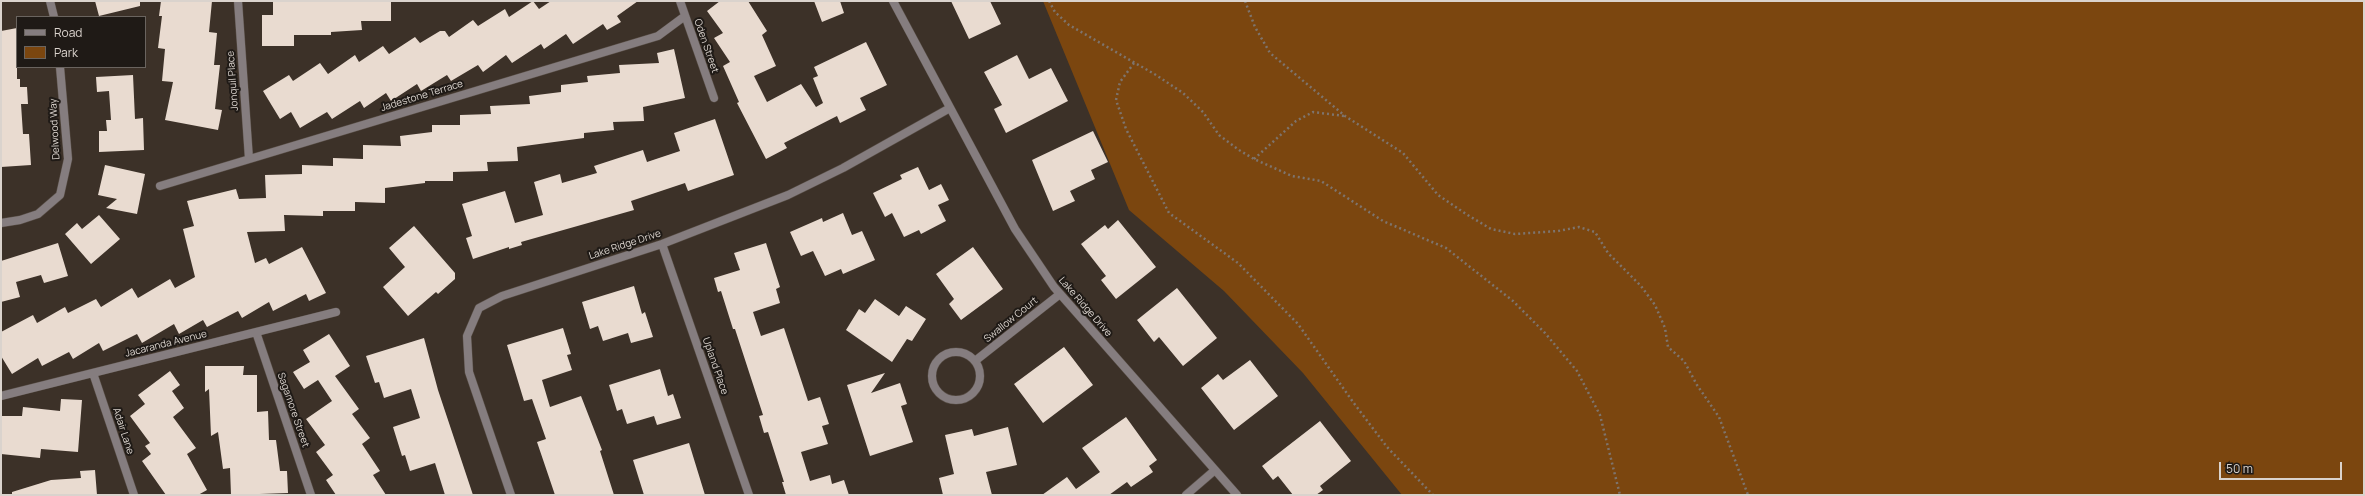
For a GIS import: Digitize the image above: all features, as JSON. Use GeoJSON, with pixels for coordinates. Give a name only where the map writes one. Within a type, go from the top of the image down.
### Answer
{"type":"FeatureCollection","features":[{"type":"Feature","properties":{"kind":"street"},"geometry":{"type":"LineString","coordinates":[[50,1],[54,16]]}},
{"type":"Feature","properties":{"kind":"street","name":"Jonquil Place"},"geometry":{"type":"LineString","coordinates":[[238,1],[249,159]]}},
{"type":"Feature","properties":{"kind":"street","name":"Oden Street"},"geometry":{"type":"LineString","coordinates":[[680,1],[714,98]]}},
{"type":"Feature","properties":{"kind":"street","name":"Lake Ridge Drive"},"geometry":{"type":"LineString","coordinates":[[893,1],[1015,229],[1060,294],[1236,495]]}},
{"type":"Feature","properties":{"kind":"street","name":"Jadestone Terrace"},"geometry":{"type":"LineString","coordinates":[[160,186],[658,36],[685,16]]}},
{"type":"Feature","properties":{"kind":"street","name":"Delwood Way"},"geometry":{"type":"LineString","coordinates":[[1,223],[20,220],[38,214],[60,195],[68,159],[60,68]]}},
{"type":"Feature","properties":{"kind":"street","name":"Lake Ridge Drive"},"geometry":{"type":"LineString","coordinates":[[511,495],[469,372],[467,336],[479,308],[502,296],[662,244],[788,195],[843,168],[950,108]]}},
{"type":"Feature","properties":{"kind":"street","name":"Upland Place"},"geometry":{"type":"LineString","coordinates":[[662,244],[749,495]]}},
{"type":"Feature","properties":{"kind":"street","name":"Swallow Court"},"geometry":{"type":"LineString","coordinates":[[975,361],[1060,294]]}},
{"type":"Feature","properties":{"kind":"street","name":"Jacaranda Avenue"},"geometry":{"type":"LineString","coordinates":[[1,396],[336,312]]}},
{"type":"Feature","properties":{"kind":"street","name":"Sagamore Street"},"geometry":{"type":"LineString","coordinates":[[256,332],[311,495]]}},
{"type":"Feature","properties":{"kind":"street"},"geometry":{"type":"LineString","coordinates":[[949,353],[964,353],[975,361],[980,374],[980,381],[973,393],[968,397],[961,399],[948,398],[937,390],[932,376],[937,361],[942,356],[949,353]]}},
{"type":"Feature","properties":{"kind":"street","name":"Adair Lane"},"geometry":{"type":"LineString","coordinates":[[93,373],[134,495]]}},
{"type":"Feature","properties":{"kind":"street"},"geometry":{"type":"LineString","coordinates":[[1186,495],[1215,470]]}},
{"type":"Feature","properties":{"kind":"path"},"geometry":{"type":"LineString","coordinates":[[1049,1],[1055,12],[1069,25],[1134,62],[1183,93],[1203,112],[1219,135],[1254,159],[1292,176],[1321,181],[1383,222],[1446,248],[1513,301],[1545,333],[1577,372],[1600,415],[1620,495]]}},
{"type":"Feature","properties":{"kind":"path"},"geometry":{"type":"LineString","coordinates":[[1245,1],[1254,27],[1270,53],[1345,116],[1403,153],[1438,195],[1491,229],[1515,234],[1558,231],[1580,226],[1595,232],[1608,252],[1641,286],[1655,305],[1665,328],[1668,347],[1684,361],[1697,385],[1719,417],[1748,495]]}},
{"type":"Feature","properties":{"kind":"path"},"geometry":{"type":"LineString","coordinates":[[1134,62],[1120,82],[1116,100],[1126,129],[1169,213],[1238,263],[1298,324],[1387,447],[1433,495]]}},
{"type":"Feature","properties":{"kind":"path"},"geometry":{"type":"LineString","coordinates":[[1254,159],[1296,121],[1313,112],[1345,116]]}},
{"type":"Feature","properties":{"kind":"green space"},"geometry":{"type":"Polygon","coordinates":[[[1043,1],[2364,1],[2364,495],[1402,495],[1303,373],[1224,291],[1129,210],[1043,1]]]}},
{"type":"Feature","properties":{"kind":"building"},"geometry":{"type":"Polygon","coordinates":[[[95,1],[140,1],[140,6],[99,16],[95,1]]]}},
{"type":"Feature","properties":{"kind":"building"},"geometry":{"type":"Polygon","coordinates":[[[161,1],[212,1],[209,32],[217,33],[214,65],[220,65],[215,109],[222,110],[218,130],[165,120],[173,82],[162,81],[165,49],[158,48],[162,16],[159,16],[161,1]]]}},
{"type":"Feature","properties":{"kind":"building"},"geometry":{"type":"Polygon","coordinates":[[[273,1],[391,1],[391,21],[361,21],[362,30],[331,32],[331,35],[294,35],[294,46],[262,46],[262,15],[273,15],[273,1]]]}},
{"type":"Feature","properties":{"kind":"building"},"geometry":{"type":"Polygon","coordinates":[[[533,1],[539,9],[551,1],[638,1],[617,16],[621,22],[607,30],[603,24],[573,44],[566,34],[544,49],[541,44],[512,63],[506,55],[483,72],[478,65],[451,81],[447,75],[421,91],[417,84],[391,101],[386,93],[364,108],[360,101],[332,119],[327,112],[300,128],[291,112],[280,119],[263,91],[289,75],[293,81],[320,63],[328,74],[355,55],[359,62],[383,46],[389,54],[415,37],[420,43],[440,31],[445,31],[449,37],[473,20],[478,26],[505,9],[509,17],[533,1]]]}},
{"type":"Feature","properties":{"kind":"building"},"geometry":{"type":"Polygon","coordinates":[[[720,1],[748,1],[767,31],[762,35],[776,66],[754,76],[767,102],[801,84],[816,107],[823,103],[813,78],[818,76],[814,67],[866,42],[887,85],[860,98],[866,110],[840,123],[837,116],[784,143],[787,148],[766,159],[737,103],[739,102],[723,66],[730,62],[714,38],[723,33],[707,11],[720,1]]]}},
{"type":"Feature","properties":{"kind":"building"},"geometry":{"type":"Polygon","coordinates":[[[814,1],[840,1],[844,13],[822,22],[814,1]]]}},
{"type":"Feature","properties":{"kind":"building"},"geometry":{"type":"Polygon","coordinates":[[[951,1],[990,1],[1001,24],[969,39],[951,1]]]}},
{"type":"Feature","properties":{"kind":"building"},"geometry":{"type":"Polygon","coordinates":[[[16,28],[17,79],[20,79],[20,87],[27,87],[28,104],[21,104],[23,134],[29,134],[31,165],[1,167],[1,31],[16,28]]]}},
{"type":"Feature","properties":{"kind":"building"},"geometry":{"type":"Polygon","coordinates":[[[674,49],[685,98],[643,107],[644,121],[613,122],[614,130],[584,133],[584,138],[517,147],[518,161],[487,162],[488,171],[453,172],[453,181],[425,181],[425,183],[385,188],[385,203],[355,202],[355,211],[323,211],[323,216],[284,215],[285,231],[247,232],[255,263],[266,258],[269,264],[302,247],[326,293],[309,301],[306,294],[273,311],[269,302],[242,318],[238,311],[207,327],[203,320],[179,334],[174,324],[142,343],[137,334],[103,351],[99,343],[73,359],[69,352],[42,366],[38,358],[12,374],[1,356],[1,332],[33,315],[37,323],[65,307],[68,313],[96,299],[101,307],[132,288],[138,298],[170,279],[175,288],[195,277],[183,229],[194,226],[187,201],[236,189],[239,199],[266,198],[265,175],[302,174],[302,165],[333,166],[333,158],[363,159],[363,145],[401,146],[400,136],[432,132],[432,125],[460,125],[460,115],[491,114],[490,106],[530,104],[529,96],[561,92],[561,85],[588,82],[587,76],[620,73],[619,65],[659,63],[657,53],[674,49]]]}},
{"type":"Feature","properties":{"kind":"building"},"geometry":{"type":"Polygon","coordinates":[[[1017,55],[1029,79],[1051,68],[1068,101],[1006,133],[994,109],[1002,105],[984,72],[1017,55]]]}},
{"type":"Feature","properties":{"kind":"building"},"geometry":{"type":"Polygon","coordinates":[[[133,75],[135,119],[143,118],[144,150],[99,152],[99,131],[107,131],[106,120],[111,120],[109,91],[97,92],[96,77],[133,75]]]}},
{"type":"Feature","properties":{"kind":"building"},"geometry":{"type":"Polygon","coordinates":[[[715,119],[734,175],[688,191],[685,183],[631,201],[634,210],[521,242],[522,245],[509,249],[509,247],[473,259],[466,238],[472,236],[462,204],[505,191],[515,223],[543,215],[534,182],[560,174],[562,183],[597,173],[594,166],[643,150],[647,162],[680,151],[674,133],[715,119]]]}},
{"type":"Feature","properties":{"kind":"building"},"geometry":{"type":"Polygon","coordinates":[[[1093,131],[1108,162],[1091,170],[1095,179],[1070,191],[1075,201],[1053,211],[1032,160],[1093,131]]]}},
{"type":"Feature","properties":{"kind":"building"},"geometry":{"type":"Polygon","coordinates":[[[105,165],[145,174],[137,214],[106,208],[117,199],[98,195],[105,165]]]}},
{"type":"Feature","properties":{"kind":"building"},"geometry":{"type":"Polygon","coordinates":[[[918,167],[929,190],[941,184],[949,200],[938,205],[946,221],[921,234],[919,230],[904,237],[892,213],[885,217],[873,193],[902,179],[900,175],[918,167]]]}},
{"type":"Feature","properties":{"kind":"building"},"geometry":{"type":"Polygon","coordinates":[[[843,213],[852,235],[862,231],[875,260],[843,274],[841,269],[825,276],[813,251],[801,256],[790,232],[822,218],[823,222],[843,213]]]}},
{"type":"Feature","properties":{"kind":"building"},"geometry":{"type":"Polygon","coordinates":[[[99,215],[120,239],[91,264],[65,234],[77,223],[82,229],[99,215]]]}},
{"type":"Feature","properties":{"kind":"building"},"geometry":{"type":"Polygon","coordinates":[[[1118,220],[1156,267],[1116,299],[1101,280],[1106,276],[1081,244],[1105,225],[1108,229],[1118,220]]]}},
{"type":"Feature","properties":{"kind":"building"},"geometry":{"type":"Polygon","coordinates":[[[414,226],[455,273],[455,279],[438,294],[436,292],[408,316],[383,287],[405,267],[389,248],[414,226]]]}},
{"type":"Feature","properties":{"kind":"building"},"geometry":{"type":"Polygon","coordinates":[[[58,243],[68,276],[44,283],[41,275],[16,282],[20,297],[1,302],[1,261],[58,243]]]}},
{"type":"Feature","properties":{"kind":"building"},"geometry":{"type":"Polygon","coordinates":[[[766,243],[780,287],[776,289],[780,303],[753,312],[761,336],[784,328],[808,401],[820,397],[829,424],[822,426],[828,444],[801,452],[810,481],[830,475],[832,484],[844,480],[849,495],[786,495],[782,482],[784,482],[768,432],[764,433],[759,416],[763,415],[735,329],[733,329],[721,291],[718,292],[714,278],[740,270],[734,253],[766,243]]]}},
{"type":"Feature","properties":{"kind":"building"},"geometry":{"type":"Polygon","coordinates":[[[973,247],[1003,289],[961,320],[949,304],[954,299],[936,274],[973,247]]]}},
{"type":"Feature","properties":{"kind":"building"},"geometry":{"type":"Polygon","coordinates":[[[634,286],[642,314],[645,312],[653,337],[631,343],[628,333],[603,341],[598,326],[590,329],[582,302],[634,286]]]}},
{"type":"Feature","properties":{"kind":"building"},"geometry":{"type":"Polygon","coordinates":[[[1177,288],[1217,338],[1183,366],[1159,337],[1154,342],[1137,320],[1177,288]]]}},
{"type":"Feature","properties":{"kind":"building"},"geometry":{"type":"Polygon","coordinates":[[[875,299],[899,316],[906,306],[926,319],[912,341],[907,339],[892,362],[846,330],[859,309],[865,313],[875,299]]]}},
{"type":"Feature","properties":{"kind":"building"},"geometry":{"type":"Polygon","coordinates":[[[563,328],[571,354],[567,355],[572,370],[542,380],[550,407],[581,396],[602,450],[600,451],[614,495],[555,495],[537,442],[546,439],[532,399],[524,401],[507,345],[563,328]]]}},
{"type":"Feature","properties":{"kind":"building"},"geometry":{"type":"Polygon","coordinates":[[[329,334],[350,366],[335,376],[359,409],[352,414],[370,438],[362,444],[380,471],[373,475],[386,495],[336,495],[326,480],[333,475],[316,452],[325,445],[306,419],[332,401],[318,380],[304,389],[293,372],[310,362],[303,350],[329,334]]]}},
{"type":"Feature","properties":{"kind":"building"},"geometry":{"type":"Polygon","coordinates":[[[424,338],[438,390],[473,495],[445,495],[435,463],[410,471],[405,455],[402,456],[393,427],[420,418],[411,389],[384,398],[379,382],[375,383],[366,356],[424,338]]]}},
{"type":"Feature","properties":{"kind":"building"},"geometry":{"type":"Polygon","coordinates":[[[1064,347],[1093,385],[1043,423],[1014,384],[1064,347]]]}},
{"type":"Feature","properties":{"kind":"building"},"geometry":{"type":"Polygon","coordinates":[[[1250,360],[1278,396],[1234,430],[1201,388],[1218,374],[1223,380],[1250,360]]]}},
{"type":"Feature","properties":{"kind":"building"},"geometry":{"type":"Polygon","coordinates":[[[205,366],[244,366],[243,375],[257,375],[257,412],[268,411],[269,440],[276,440],[280,471],[287,471],[288,493],[231,495],[230,468],[223,469],[218,432],[211,436],[209,389],[205,392],[205,366]]]}},
{"type":"Feature","properties":{"kind":"building"},"geometry":{"type":"Polygon","coordinates":[[[660,369],[668,396],[673,394],[681,418],[657,425],[654,416],[627,424],[622,409],[617,411],[609,385],[660,369]]]}},
{"type":"Feature","properties":{"kind":"building"},"geometry":{"type":"Polygon","coordinates":[[[170,371],[180,385],[172,391],[184,408],[173,417],[196,448],[187,454],[207,490],[198,495],[166,495],[142,461],[151,454],[145,446],[150,443],[130,416],[145,404],[138,395],[170,371]]]}},
{"type":"Feature","properties":{"kind":"building"},"geometry":{"type":"Polygon","coordinates":[[[885,373],[871,393],[900,383],[907,404],[901,406],[913,442],[870,456],[847,385],[885,373]]]}},
{"type":"Feature","properties":{"kind":"building"},"geometry":{"type":"Polygon","coordinates":[[[61,399],[82,400],[78,452],[41,449],[40,458],[1,454],[1,416],[22,416],[23,407],[60,411],[61,399]]]}},
{"type":"Feature","properties":{"kind":"building"},"geometry":{"type":"Polygon","coordinates":[[[1126,417],[1157,460],[1149,466],[1153,472],[1131,487],[1127,482],[1109,495],[1042,495],[1067,477],[1076,489],[1100,472],[1082,448],[1126,417]]]}},
{"type":"Feature","properties":{"kind":"building"},"geometry":{"type":"Polygon","coordinates":[[[1320,421],[1351,461],[1320,486],[1323,490],[1316,495],[1293,495],[1278,476],[1273,480],[1262,466],[1320,421]]]}},
{"type":"Feature","properties":{"kind":"building"},"geometry":{"type":"Polygon","coordinates":[[[1008,427],[1017,465],[986,472],[992,495],[943,495],[939,478],[954,474],[945,435],[972,429],[974,436],[1008,427]]]}},
{"type":"Feature","properties":{"kind":"building"},"geometry":{"type":"Polygon","coordinates":[[[689,443],[705,495],[644,495],[633,460],[689,443]]]}},
{"type":"Feature","properties":{"kind":"building"},"geometry":{"type":"Polygon","coordinates":[[[95,470],[97,495],[12,495],[12,492],[51,480],[81,478],[80,471],[95,470]]]}}]}
